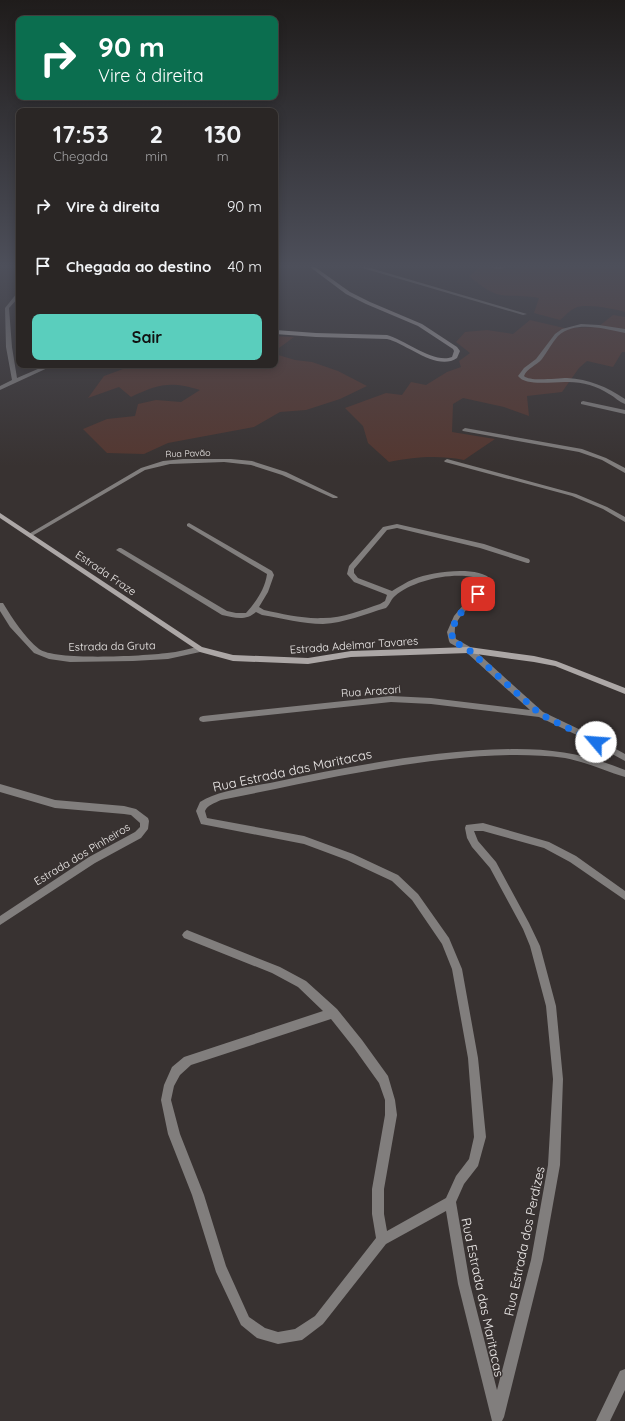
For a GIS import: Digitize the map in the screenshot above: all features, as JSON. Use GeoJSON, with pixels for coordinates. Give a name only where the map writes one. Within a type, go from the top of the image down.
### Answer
{"type":"FeatureCollection","features":[{"type":"Feature","properties":{"kind":"street"},"geometry":{"type":"LineString","coordinates":[[8,333],[9,347],[15,381]]}},
{"type":"Feature","properties":{"kind":"street"},"geometry":{"type":"LineString","coordinates":[[293,333],[395,339],[440,360],[450,360],[455,356],[457,351],[455,348],[433,333]]}},
{"type":"Feature","properties":{"kind":"street"},"geometry":{"type":"LineString","coordinates":[[560,333],[538,360],[522,372],[521,376],[523,379],[529,381],[575,379],[591,382],[612,392],[625,402]]}},
{"type":"Feature","properties":{"kind":"street"},"geometry":{"type":"LineString","coordinates":[[0,388],[44,368]]}},
{"type":"Feature","properties":{"kind":"street"},"geometry":{"type":"LineString","coordinates":[[583,403],[625,412]]}},
{"type":"Feature","properties":{"kind":"street"},"geometry":{"type":"LineString","coordinates":[[465,430],[580,450],[604,459],[625,471]]}},
{"type":"Feature","properties":{"kind":"street","name":"Rua Pavão"},"geometry":{"type":"LineString","coordinates":[[30,535],[143,469],[157,463],[168,461],[232,461],[253,464],[301,482],[334,497]]}},
{"type":"Feature","properties":{"kind":"street"},"geometry":{"type":"LineString","coordinates":[[447,461],[574,495],[605,508],[625,520]]}},
{"type":"Feature","properties":{"kind":"street","name":"Estrada Fraze"},"geometry":{"type":"LineString","coordinates":[[0,515],[200,649]]}},
{"type":"Feature","properties":{"kind":"street"},"geometry":{"type":"LineString","coordinates":[[119,550],[225,613],[236,616],[248,615],[264,597],[264,592],[271,575],[270,573],[189,525]]}},
{"type":"Feature","properties":{"kind":"street"},"geometry":{"type":"LineString","coordinates":[[391,595],[388,592],[356,580],[350,574],[351,568],[385,528],[389,526],[397,526],[482,546],[526,561]]}},
{"type":"Feature","properties":{"kind":"street"},"geometry":{"type":"LineString","coordinates":[[255,608],[262,612],[303,620],[323,621],[345,618],[383,606],[388,602],[391,595],[402,588],[427,577],[460,574],[484,576],[489,580],[488,585],[465,608],[456,621],[451,632],[453,641],[469,650],[540,714],[625,758]]}},
{"type":"Feature","properties":{"kind":"street","name":"Estrada da Gruta"},"geometry":{"type":"LineString","coordinates":[[0,605],[13,626],[37,651],[49,656],[70,659],[133,658],[168,656],[200,649]]}},
{"type":"Feature","properties":{"kind":"street","name":"Estrada Adelmar Tavares"},"geometry":{"type":"LineString","coordinates":[[200,649],[233,658],[308,661],[366,654],[469,650],[534,659],[556,664],[625,691]]}},
{"type":"Feature","properties":{"kind":"street","name":"Rua Aracari"},"geometry":{"type":"LineString","coordinates":[[203,718],[391,699],[432,701],[540,714]]}},
{"type":"Feature","properties":{"kind":"street","name":"Rua Estrada das Maritacas"},"geometry":{"type":"LineString","coordinates":[[497,1419],[464,1284],[450,1202],[460,1180],[474,1162],[480,1137],[473,1058],[457,969],[446,941],[415,897],[395,878],[350,856],[304,840],[204,821],[200,810],[204,803],[220,797],[379,764],[436,757],[506,752],[565,755],[603,765],[625,774]]}},
{"type":"Feature","properties":{"kind":"street","name":"Estrada dos Pinheiros"},"geometry":{"type":"LineString","coordinates":[[0,788],[55,804],[133,812],[145,821],[144,829],[138,835],[92,860],[0,921]]}},
{"type":"Feature","properties":{"kind":"street","name":"Rua Estrada dos Perdizes"},"geometry":{"type":"LineString","coordinates":[[497,1419],[537,1260],[553,1172],[558,1079],[551,1006],[535,946],[526,926],[493,865],[470,835],[469,828],[484,827],[546,845],[573,859],[625,896]]}},
{"type":"Feature","properties":{"kind":"street"},"geometry":{"type":"LineString","coordinates":[[187,935],[276,970],[302,984],[333,1013],[384,1080],[390,1100],[391,1115],[378,1189],[378,1214],[382,1240]]}},
{"type":"Feature","properties":{"kind":"street"},"geometry":{"type":"LineString","coordinates":[[333,1013],[188,1061],[176,1072],[168,1085],[166,1100],[174,1134],[198,1195],[220,1268],[245,1321],[262,1333],[278,1338],[297,1335],[319,1320],[382,1240],[450,1202]]}},
{"type":"Feature","properties":{"kind":"street"},"geometry":{"type":"LineString","coordinates":[[603,1421],[625,1376]]}},
{"type":"Feature","properties":{"kind":"shaded area"},"geometry":{"type":"Polygon","coordinates":[[[464,333],[625,333],[625,352],[622,352],[613,367],[587,361],[579,368],[562,392],[527,396],[529,416],[504,407],[463,398],[453,404],[452,432],[495,439],[464,460],[426,457],[389,462],[368,443],[363,426],[345,408],[386,393],[402,395],[411,382],[426,385],[447,372],[461,367],[459,361],[470,353],[456,342],[464,333]]]}},
{"type":"Feature","properties":{"kind":"shaded area"},"geometry":{"type":"Polygon","coordinates":[[[278,336],[294,337],[278,349],[278,336]]]}},
{"type":"Feature","properties":{"kind":"shaded area"},"geometry":{"type":"Polygon","coordinates":[[[278,355],[295,360],[312,362],[338,371],[367,386],[340,399],[306,410],[280,412],[254,427],[168,443],[144,454],[107,453],[83,429],[107,419],[135,416],[138,404],[156,400],[181,402],[200,390],[180,385],[165,385],[149,389],[131,397],[119,387],[88,398],[104,376],[126,368],[278,368],[278,355]]]}},
{"type":"Feature","properties":{"kind":"route"},"geometry":{"type":"LineString","coordinates":[[478,594],[465,608],[456,621],[451,632],[453,641],[469,650],[540,714],[596,742]]}}]}
